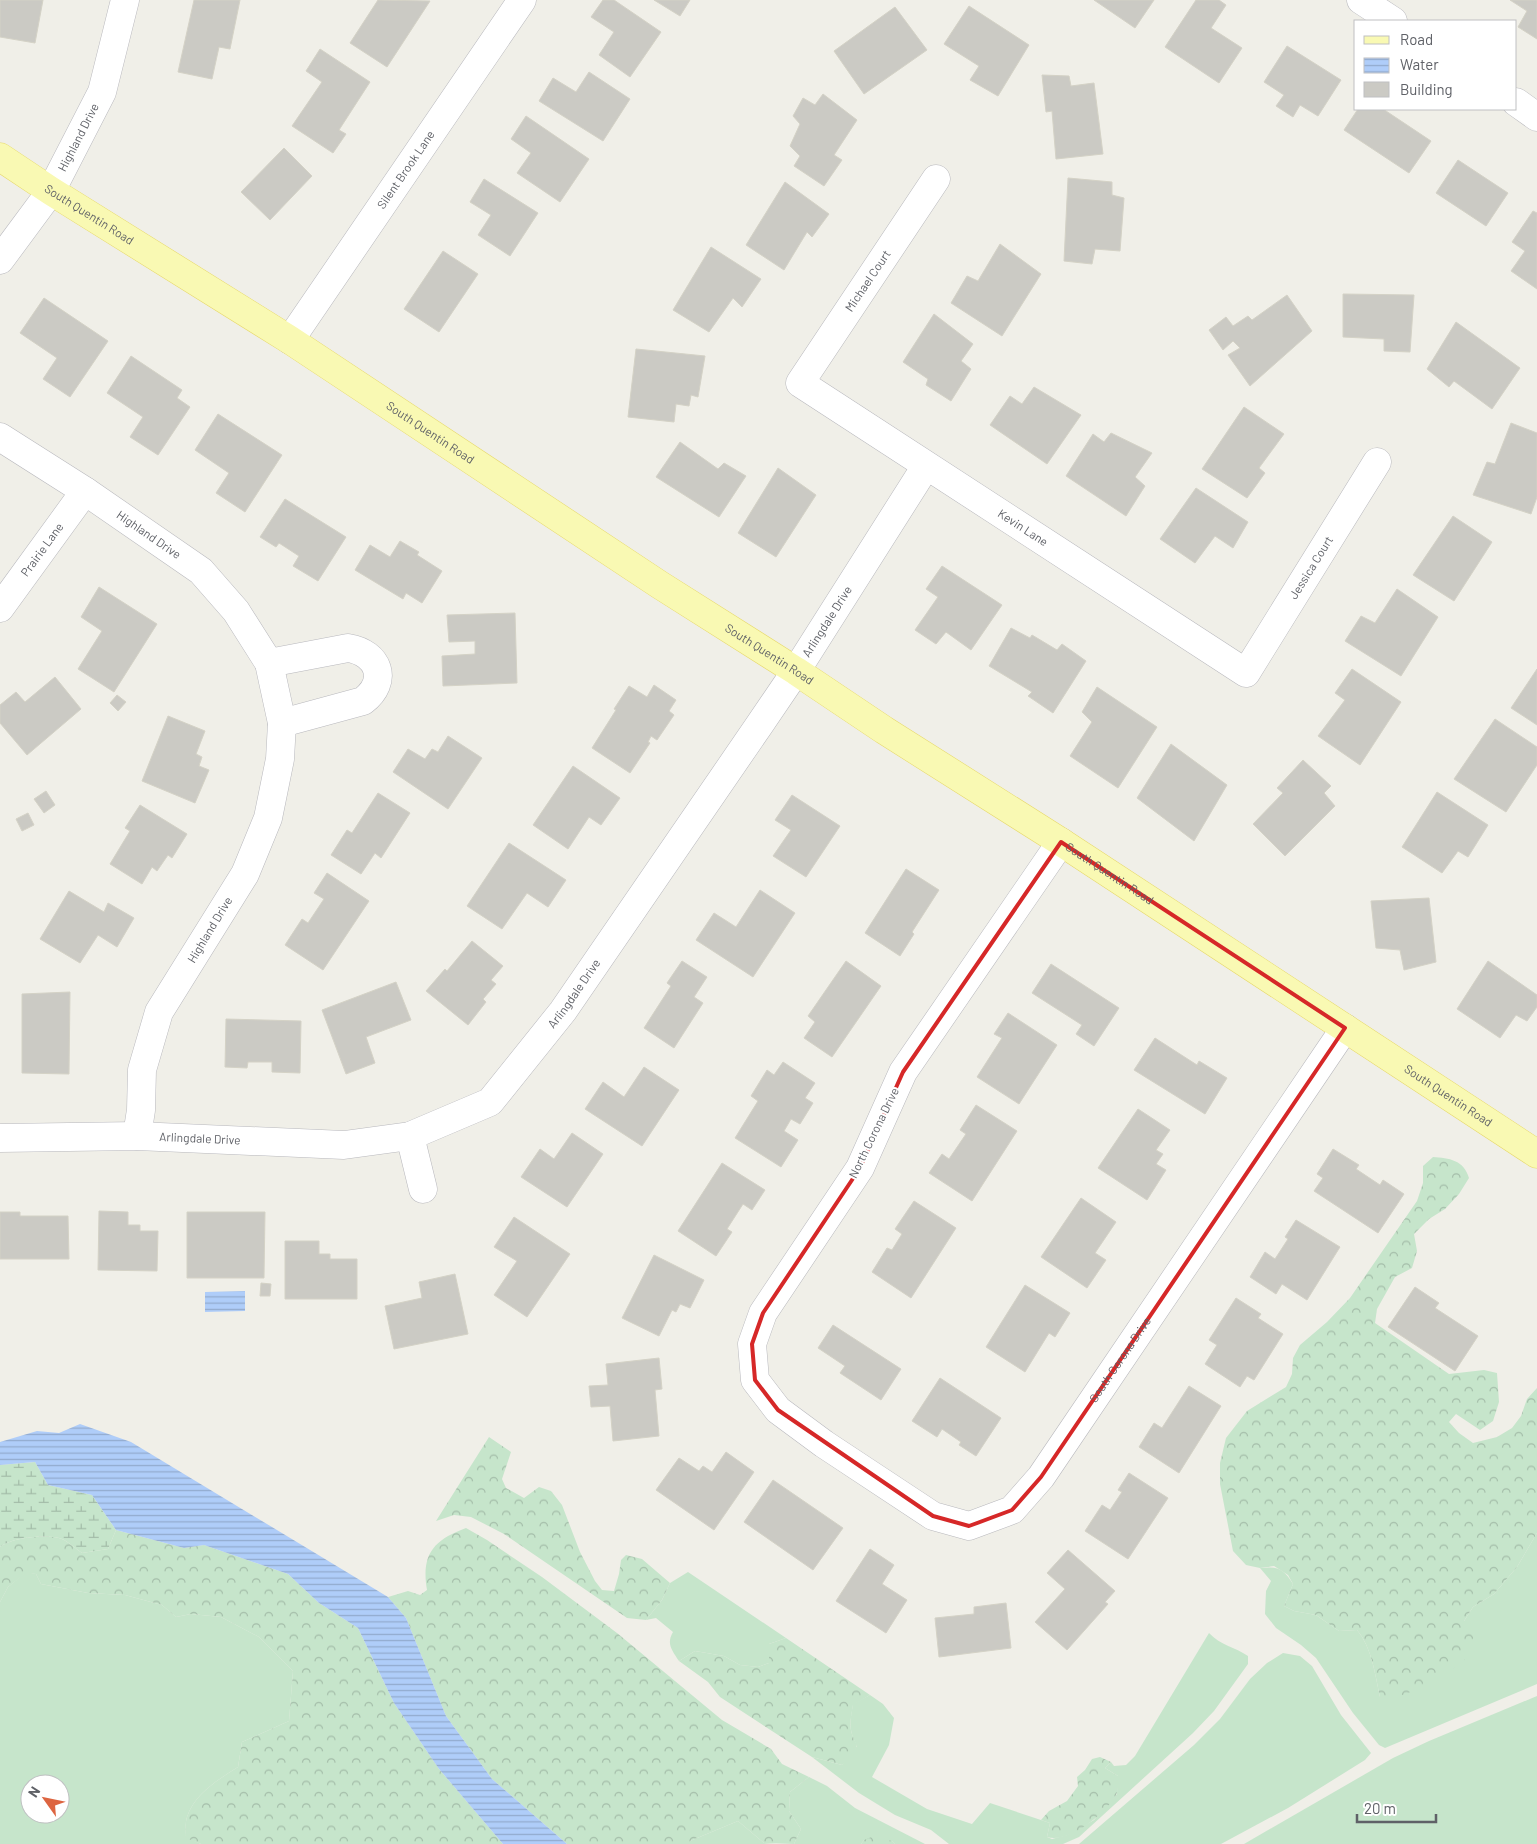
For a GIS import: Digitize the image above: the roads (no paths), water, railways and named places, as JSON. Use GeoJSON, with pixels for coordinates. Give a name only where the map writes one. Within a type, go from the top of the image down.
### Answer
{"type":"FeatureCollection","features":[{"type":"Feature","properties":{"kind":"main road","name":"South Quentin Road"},"geometry":{"type":"LineString","coordinates":[[0,157],[51,191],[290,340],[652,580],[1061,842],[1537,1154]]}},
{"type":"Feature","properties":{"kind":"street","name":"Highland Drive"},"geometry":{"type":"LineString","coordinates":[[0,260],[51,191],[102,92],[125,0]]}},
{"type":"Feature","properties":{"kind":"street","name":"Silent Brook Lane"},"geometry":{"type":"LineString","coordinates":[[290,340],[522,0]]}},
{"type":"Feature","properties":{"kind":"street"},"geometry":{"type":"LineString","coordinates":[[1361,0],[1391,20]]}},
{"type":"Feature","properties":{"kind":"street"},"geometry":{"type":"LineString","coordinates":[[1517,103],[1537,116]]}},
{"type":"Feature","properties":{"kind":"street","name":"Michael Court"},"geometry":{"type":"LineString","coordinates":[[800,383],[936,179]]}},
{"type":"Feature","properties":{"kind":"street","name":"Kevin Lane"},"geometry":{"type":"LineString","coordinates":[[800,383],[1246,673]]}},
{"type":"Feature","properties":{"kind":"street","name":"Highland Drive"},"geometry":{"type":"LineString","coordinates":[[0,437],[85,491],[201,571],[236,611],[268,663],[282,723],[280,759],[268,818],[262,834],[244,874],[159,1012],[142,1070],[141,1110],[137,1136]]}},
{"type":"Feature","properties":{"kind":"street","name":"Jessica Court"},"geometry":{"type":"LineString","coordinates":[[1246,673],[1377,462]]}},
{"type":"Feature","properties":{"kind":"street","name":"Arlingdale Drive"},"geometry":{"type":"LineString","coordinates":[[0,1138],[137,1136],[344,1145],[410,1136],[490,1102],[563,1011],[796,671],[926,466]]}},
{"type":"Feature","properties":{"kind":"street","name":"Prairie Lane"},"geometry":{"type":"LineString","coordinates":[[0,608],[85,491]]}},
{"type":"Feature","properties":{"kind":"street"},"geometry":{"type":"LineString","coordinates":[[268,663],[348,648],[359,650],[368,655],[375,663],[378,674],[377,685],[363,701],[282,723]]}},
{"type":"Feature","properties":{"kind":"street","name":"North Corona Drive"},"geometry":{"type":"LineString","coordinates":[[824,1444],[778,1410],[755,1380],[752,1344],[763,1312],[860,1168],[903,1072],[1061,842]]}},
{"type":"Feature","properties":{"kind":"street","name":"South Corona Drive"},"geometry":{"type":"LineString","coordinates":[[824,1444],[933,1516],[969,1526],[1012,1510],[1041,1477],[1345,1028]]}},
{"type":"Feature","properties":{"kind":"street"},"geometry":{"type":"LineString","coordinates":[[410,1136],[423,1189]]}},
{"type":"Feature","properties":{"kind":"water"},"geometry":{"type":"Polygon","coordinates":[[[245,1291],[245,1311],[205,1312],[205,1292],[245,1291]]]}},
{"type":"Feature","properties":{"kind":"water"},"geometry":{"type":"Polygon","coordinates":[[[80,1424],[131,1442],[388,1597],[406,1618],[446,1716],[492,1779],[567,1844],[503,1844],[439,1769],[394,1703],[358,1628],[319,1603],[288,1574],[204,1545],[184,1548],[116,1530],[92,1495],[48,1485],[35,1462],[0,1465],[0,1442],[37,1431],[59,1433],[80,1424]]]}}]}
